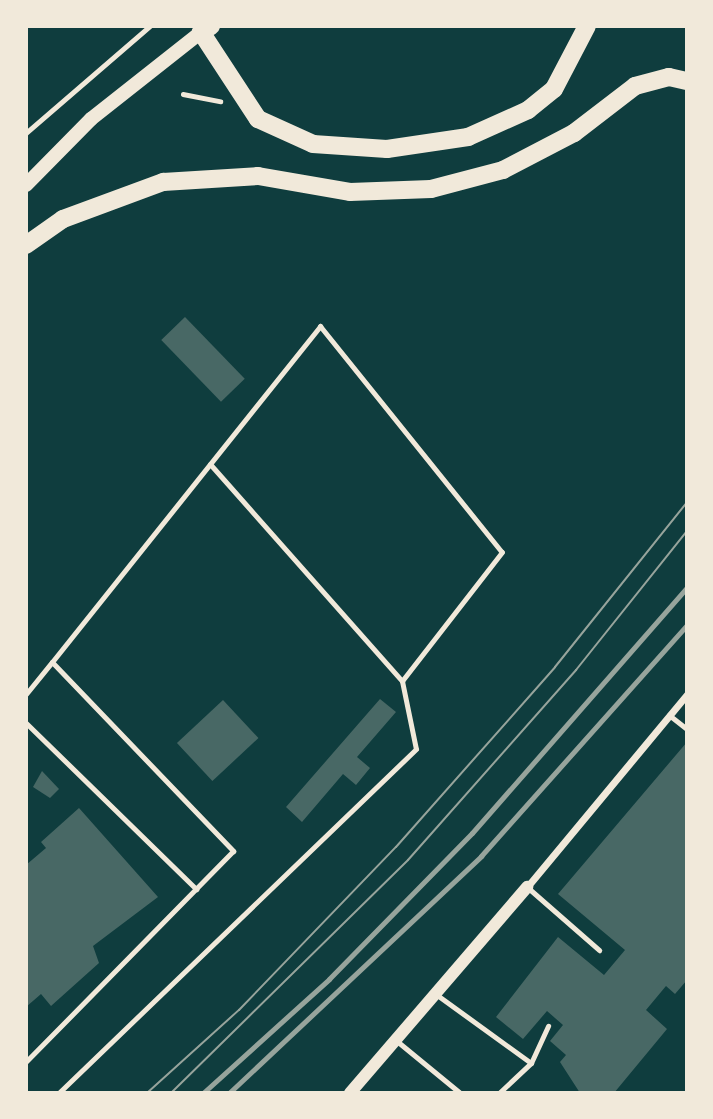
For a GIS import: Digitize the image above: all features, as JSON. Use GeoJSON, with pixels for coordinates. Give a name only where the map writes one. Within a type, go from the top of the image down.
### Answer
{"type":"FeatureCollection","features":[{"type":"Feature","properties":{"kind":"main road"},"geometry":{"type":"LineString","coordinates":[[26,185],[91,119],[206,29],[258,119],[313,144],[387,149],[468,137],[528,110],[554,89],[587,26]]}},
{"type":"Feature","properties":{"kind":"main road"},"geometry":{"type":"LineString","coordinates":[[26,245],[63,219],[163,182],[258,176],[350,192],[431,189],[503,170],[574,133],[643,82],[687,81]]}},
{"type":"Feature","properties":{"kind":"street"},"geometry":{"type":"LineString","coordinates":[[350,1093],[398,1042],[687,694]]}},
{"type":"Feature","properties":{"kind":"lane"},"geometry":{"type":"LineString","coordinates":[[26,694],[320,326],[502,552],[402,681]]}},
{"type":"Feature","properties":{"kind":"lane"},"geometry":{"type":"LineString","coordinates":[[59,1093],[416,749],[402,681],[210,464]]}},
{"type":"Feature","properties":{"kind":"lane"},"geometry":{"type":"LineString","coordinates":[[26,1062],[233,851],[52,662]]}},
{"type":"Feature","properties":{"kind":"lane"},"geometry":{"type":"LineString","coordinates":[[669,715],[687,729]]}},
{"type":"Feature","properties":{"kind":"lane"},"geometry":{"type":"LineString","coordinates":[[26,723],[196,889]]}},
{"type":"Feature","properties":{"kind":"lane"},"geometry":{"type":"LineString","coordinates":[[527,887],[598,950]]}},
{"type":"Feature","properties":{"kind":"lane"},"geometry":{"type":"LineString","coordinates":[[437,995],[531,1063]]}},
{"type":"Feature","properties":{"kind":"lane"},"geometry":{"type":"LineString","coordinates":[[499,1093],[531,1063],[548,1026]]}},
{"type":"Feature","properties":{"kind":"lane"},"geometry":{"type":"LineString","coordinates":[[398,1042],[460,1093]]}},
{"type":"Feature","properties":{"kind":"path"},"geometry":{"type":"LineString","coordinates":[[26,133],[150,26]]}},
{"type":"Feature","properties":{"kind":"path"},"geometry":{"type":"LineString","coordinates":[[183,94],[220,101]]}},
{"type":"Feature","properties":{"kind":"building"},"geometry":{"type":"Polygon","coordinates":[[[185,317],[245,379],[221,402],[161,340],[185,317]]]}},
{"type":"Feature","properties":{"kind":"building"},"geometry":{"type":"Polygon","coordinates":[[[380,699],[396,712],[357,757],[370,768],[356,785],[343,774],[302,822],[286,807],[380,699]]]}},
{"type":"Feature","properties":{"kind":"building"},"geometry":{"type":"Polygon","coordinates":[[[223,700],[258,738],[212,781],[177,743],[223,700]]]}},
{"type":"Feature","properties":{"kind":"building"},"geometry":{"type":"Polygon","coordinates":[[[687,742],[687,980],[675,994],[666,986],[646,1010],[667,1029],[614,1093],[580,1093],[560,1062],[566,1055],[550,1041],[563,1025],[547,1011],[523,1039],[496,1017],[558,937],[604,975],[625,950],[558,894],[687,742]]]}},
{"type":"Feature","properties":{"kind":"building"},"geometry":{"type":"Polygon","coordinates":[[[42,771],[59,789],[50,798],[33,787],[42,771]]]}},
{"type":"Feature","properties":{"kind":"building"},"geometry":{"type":"Polygon","coordinates":[[[79,808],[158,897],[93,946],[99,963],[51,1006],[41,994],[26,1007],[26,865],[46,848],[41,842],[79,808]]]}},
{"type":"Feature","properties":{"kind":"tram line"},"geometry":{"type":"LineString","coordinates":[[147,1093],[239,1010],[396,847],[555,667],[687,502]]}},
{"type":"Feature","properties":{"kind":"tram line"},"geometry":{"type":"LineString","coordinates":[[171,1093],[408,860],[576,670],[687,531]]}},
{"type":"Feature","properties":{"kind":"railway"},"geometry":{"type":"LineString","coordinates":[[203,1093],[329,979],[472,833],[687,587]]}},
{"type":"Feature","properties":{"kind":"railway"},"geometry":{"type":"LineString","coordinates":[[229,1093],[481,856],[687,625]]}}]}
